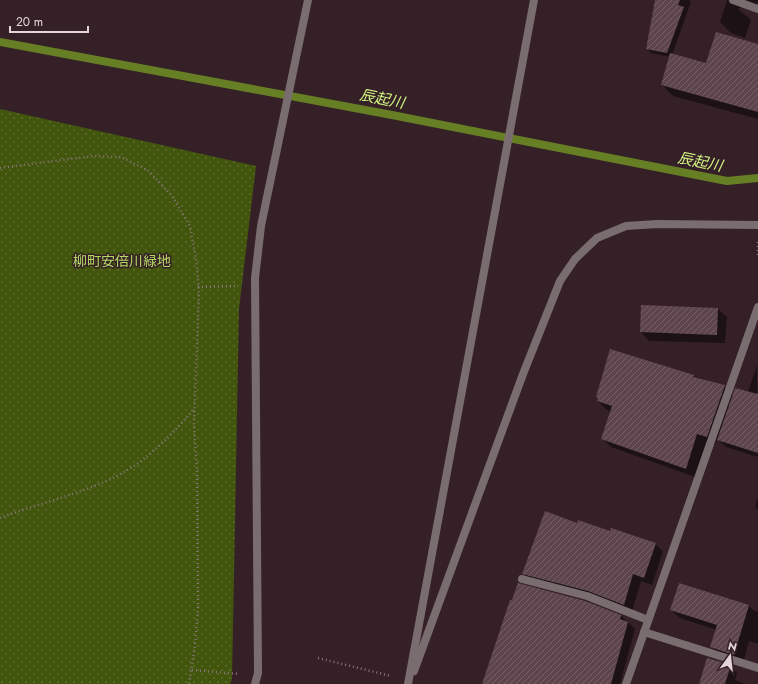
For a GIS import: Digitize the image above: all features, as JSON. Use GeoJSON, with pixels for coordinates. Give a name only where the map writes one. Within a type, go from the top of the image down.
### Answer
{"type":"FeatureCollection","features":[{"type":"Feature","properties":{"kind":"street"},"geometry":{"type":"LineString","coordinates":[[256,680],[255,285],[261,226],[308,0]]}},
{"type":"Feature","properties":{"kind":"street"},"geometry":{"type":"LineString","coordinates":[[409,683],[534,0]]}},
{"type":"Feature","properties":{"kind":"street"},"geometry":{"type":"LineString","coordinates":[[733,0],[758,9]]}},
{"type":"Feature","properties":{"kind":"street"},"geometry":{"type":"LineString","coordinates":[[409,683],[523,374],[560,281],[575,259],[596,238],[626,226],[657,224],[758,225]]}},
{"type":"Feature","properties":{"kind":"street"},"geometry":{"type":"LineString","coordinates":[[626,684],[758,307]]}},
{"type":"Feature","properties":{"kind":"street"},"geometry":{"type":"LineString","coordinates":[[522,579],[587,596],[648,620]]}},
{"type":"Feature","properties":{"kind":"street"},"geometry":{"type":"LineString","coordinates":[[644,632],[758,668]]}},
{"type":"Feature","properties":{"kind":"path"},"geometry":{"type":"LineString","coordinates":[[0,168],[93,156],[121,157],[149,171],[172,196],[190,226],[196,258],[198,287],[194,409],[198,608],[192,670],[189,684]]}},
{"type":"Feature","properties":{"kind":"path"},"geometry":{"type":"LineString","coordinates":[[198,287],[255,285]]}},
{"type":"Feature","properties":{"kind":"path"},"geometry":{"type":"LineString","coordinates":[[0,518],[112,478],[135,465],[177,428],[194,409]]}},
{"type":"Feature","properties":{"kind":"path"},"geometry":{"type":"LineString","coordinates":[[318,658],[409,683]]}},
{"type":"Feature","properties":{"kind":"path"},"geometry":{"type":"LineString","coordinates":[[192,670],[256,680]]}},
{"type":"Feature","properties":{"kind":"green space","name":"柳町安倍川緑地"},"geometry":{"type":"Polygon","coordinates":[[[0,109],[256,166],[239,309],[232,679],[230,684],[0,684],[0,109]]]}},
{"type":"Feature","properties":{"kind":"building"},"geometry":{"type":"Polygon","coordinates":[[[655,0],[680,0],[678,5],[684,7],[667,53],[646,49],[655,0]]]}},
{"type":"Feature","properties":{"kind":"building"},"geometry":{"type":"Polygon","coordinates":[[[716,32],[758,44],[758,112],[661,85],[670,53],[706,63],[716,32]]]}},
{"type":"Feature","properties":{"kind":"building"},"geometry":{"type":"Polygon","coordinates":[[[641,305],[718,308],[717,335],[640,332],[641,305]]]}},
{"type":"Feature","properties":{"kind":"building"},"geometry":{"type":"Polygon","coordinates":[[[610,349],[694,375],[693,377],[725,385],[707,437],[697,434],[686,469],[601,439],[612,406],[597,401],[598,398],[596,397],[610,349]]]}},
{"type":"Feature","properties":{"kind":"building"},"geometry":{"type":"Polygon","coordinates":[[[735,388],[758,394],[758,453],[717,440],[735,388]]]}},
{"type":"Feature","properties":{"kind":"building"},"geometry":{"type":"Polygon","coordinates":[[[545,511],[577,523],[578,520],[610,531],[611,528],[656,543],[644,578],[633,574],[624,605],[588,591],[522,574],[545,511]]]}},
{"type":"Feature","properties":{"kind":"building"},"geometry":{"type":"Polygon","coordinates":[[[518,583],[585,601],[621,615],[620,619],[628,622],[611,684],[482,684],[510,600],[512,600],[518,583]]]}},
{"type":"Feature","properties":{"kind":"building"},"geometry":{"type":"Polygon","coordinates":[[[679,583],[749,605],[734,655],[710,647],[717,625],[670,610],[679,583]]]}},
{"type":"Feature","properties":{"kind":"building"},"geometry":{"type":"Polygon","coordinates":[[[707,658],[731,665],[725,684],[699,684],[707,658]]]}},
{"type":"Feature","properties":{"kind":"waterway","name":"辰起川"},"geometry":{"type":"LineString","coordinates":[[0,42],[392,115],[727,181],[758,178]]}}]}
